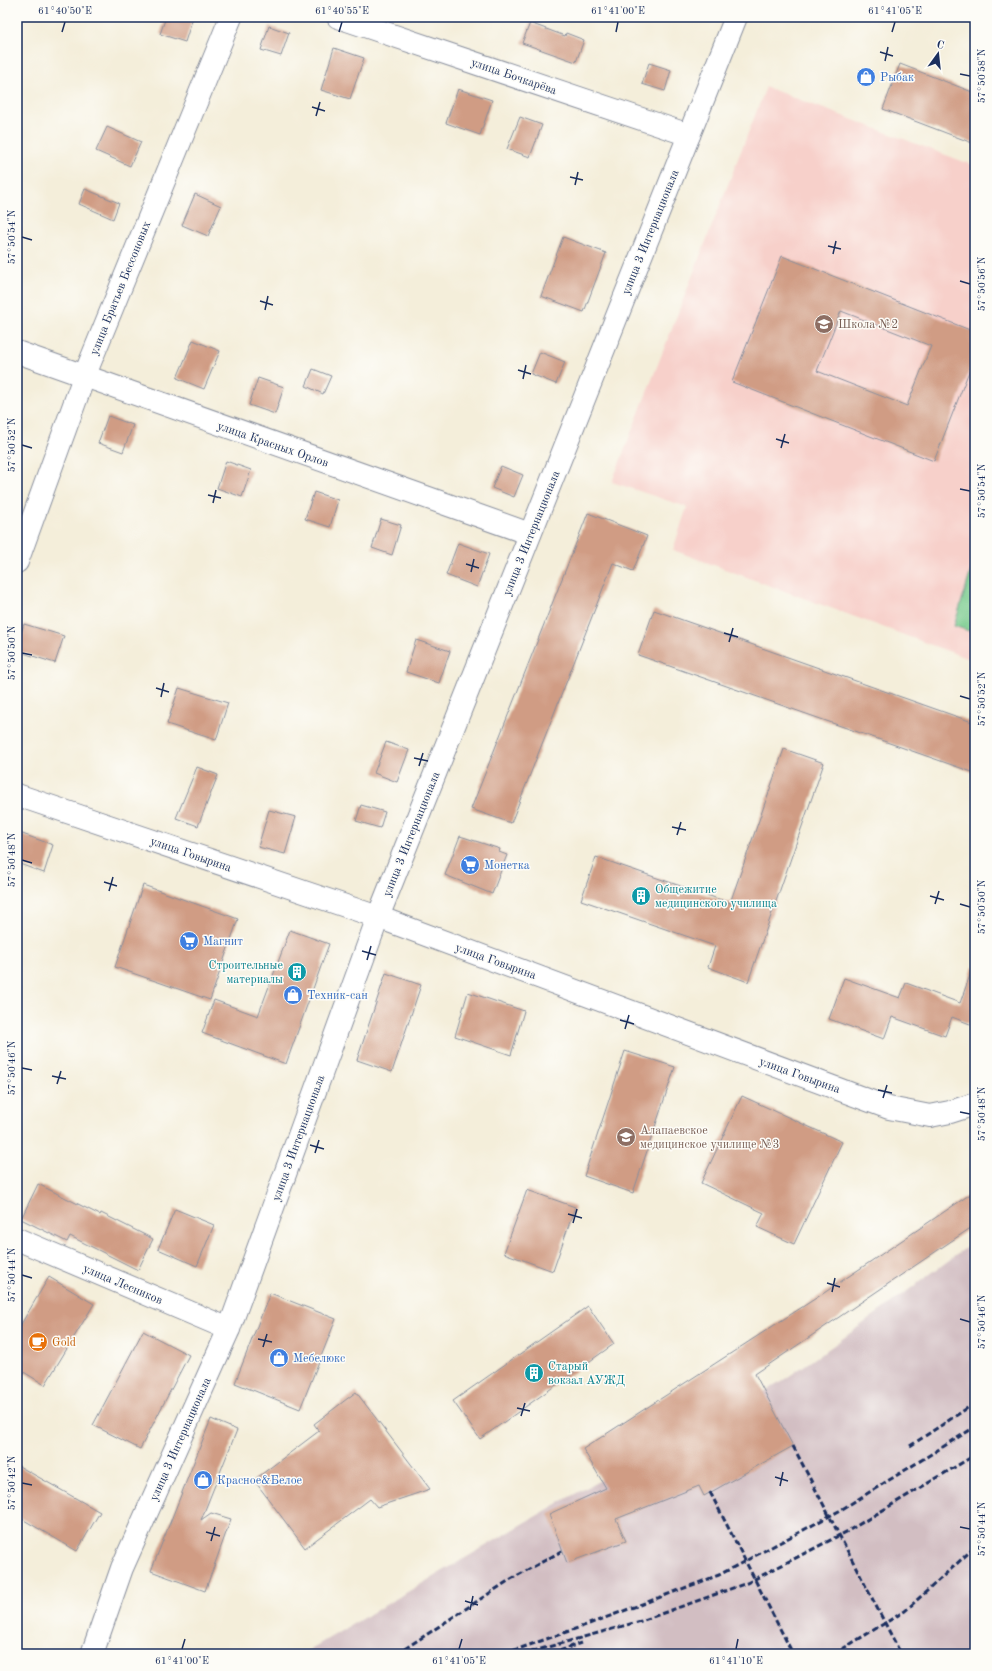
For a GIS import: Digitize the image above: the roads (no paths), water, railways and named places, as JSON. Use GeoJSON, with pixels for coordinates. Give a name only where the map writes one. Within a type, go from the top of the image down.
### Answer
{"type":"FeatureCollection","features":[{"type":"Feature","properties":{"kind":"street","name":"улица Братьев Бессоновых"},"geometry":{"type":"LineString","coordinates":[[17,562],[84,377],[231,17]]}},
{"type":"Feature","properties":{"kind":"street","name":"улица Бочкарёва"},"geometry":{"type":"LineString","coordinates":[[338,17],[689,135]]}},
{"type":"Feature","properties":{"kind":"street","name":"улица 3 Интернационала"},"geometry":{"type":"LineString","coordinates":[[92,1654],[122,1568],[229,1329],[378,917],[736,17]]}},
{"type":"Feature","properties":{"kind":"street","name":"улица Красных Орлов"},"geometry":{"type":"LineString","coordinates":[[17,352],[530,534]]}},
{"type":"Feature","properties":{"kind":"street","name":"улица Говырина"},"geometry":{"type":"LineString","coordinates":[[17,796],[378,917],[889,1108],[930,1116],[950,1112],[975,1104]]}},
{"type":"Feature","properties":{"kind":"street","name":"улица Лесников"},"geometry":{"type":"LineString","coordinates":[[17,1239],[229,1329]]}},
{"type":"Feature","properties":{"kind":"railway"},"geometry":{"type":"LineString","coordinates":[[910,1446],[975,1403]]}},
{"type":"Feature","properties":{"kind":"railway"},"geometry":{"type":"LineString","coordinates":[[504,1654],[719,1575],[839,1511],[975,1427]]}},
{"type":"Feature","properties":{"kind":"railway"},"geometry":{"type":"LineString","coordinates":[[793,1446],[901,1654]]}},
{"type":"Feature","properties":{"kind":"railway"},"geometry":{"type":"LineString","coordinates":[[523,1654],[641,1621],[747,1583],[848,1531],[975,1455]]}},
{"type":"Feature","properties":{"kind":"railway"},"geometry":{"type":"LineString","coordinates":[[710,1492],[793,1654]]}},
{"type":"Feature","properties":{"kind":"railway"},"geometry":{"type":"LineString","coordinates":[[834,1654],[905,1611],[975,1547]]}},
{"type":"Feature","properties":{"kind":"railway"},"geometry":{"type":"LineString","coordinates":[[397,1654],[511,1579],[562,1551]]}},
{"type":"Feature","properties":{"kind":"railway"},"geometry":{"type":"LineString","coordinates":[[551,1654],[581,1643]]}},
{"type":"Feature","properties":{"kind":"place","name":"Рыбак"},"geometry":{"type":"Point","coordinates":[866,77]}},
{"type":"Feature","properties":{"kind":"place","name":"Школа №2"},"geometry":{"type":"Point","coordinates":[824,324]}},
{"type":"Feature","properties":{"kind":"place","name":"Монетка"},"geometry":{"type":"Point","coordinates":[470,865]}},
{"type":"Feature","properties":{"kind":"place","name":"Общежитие медицинского училища"},"geometry":{"type":"Point","coordinates":[641,896]}},
{"type":"Feature","properties":{"kind":"place","name":"Магнит"},"geometry":{"type":"Point","coordinates":[189,941]}},
{"type":"Feature","properties":{"kind":"place","name":"Строительные материалы"},"geometry":{"type":"Point","coordinates":[297,972]}},
{"type":"Feature","properties":{"kind":"place","name":"Техник-сан"},"geometry":{"type":"Point","coordinates":[293,995]}},
{"type":"Feature","properties":{"kind":"place","name":"Алапаевское медицинское училище №3"},"geometry":{"type":"Point","coordinates":[626,1137]}},
{"type":"Feature","properties":{"kind":"place","name":"Gold"},"geometry":{"type":"Point","coordinates":[38,1342]}},
{"type":"Feature","properties":{"kind":"place","name":"Мебелюкс"},"geometry":{"type":"Point","coordinates":[279,1358]}},
{"type":"Feature","properties":{"kind":"place","name":"Старый вокзал АУЖД"},"geometry":{"type":"Point","coordinates":[534,1373]}},
{"type":"Feature","properties":{"kind":"place","name":"Красное&Белое"},"geometry":{"type":"Point","coordinates":[203,1480]}}]}
